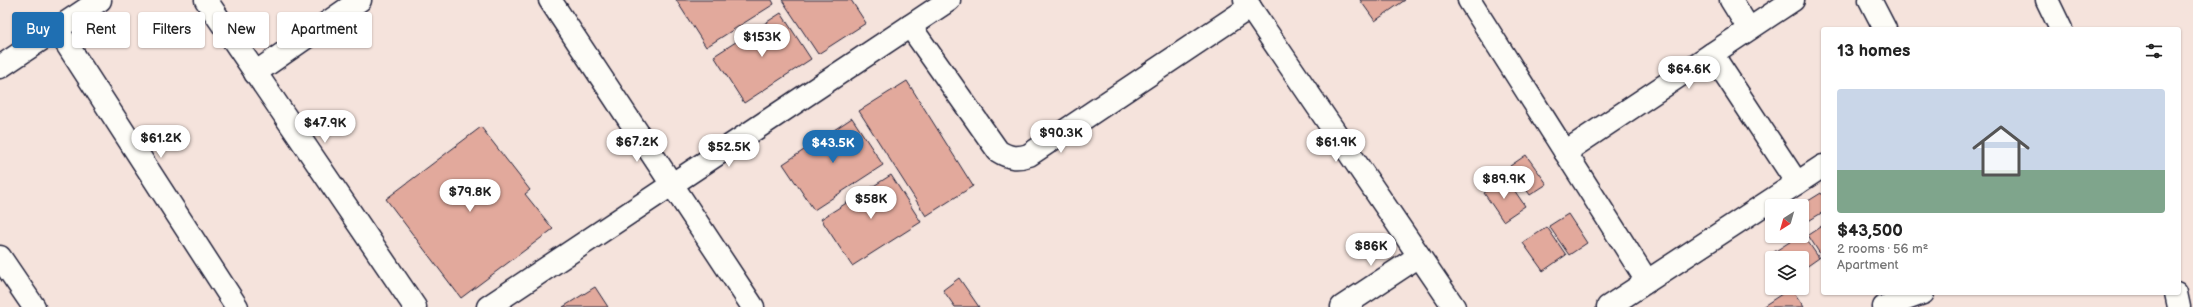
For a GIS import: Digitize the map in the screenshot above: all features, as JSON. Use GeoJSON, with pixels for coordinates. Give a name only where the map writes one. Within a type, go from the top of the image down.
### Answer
{"type":"FeatureCollection","features":[{"type":"Feature","properties":{"kind":"street"},"geometry":{"type":"LineString","coordinates":[[64,24],[100,0]]}},
{"type":"Feature","properties":{"kind":"street"},"geometry":{"type":"LineString","coordinates":[[206,0],[416,307]]}},
{"type":"Feature","properties":{"kind":"street"},"geometry":{"type":"LineString","coordinates":[[256,73],[360,0]]}},
{"type":"Feature","properties":{"kind":"street"},"geometry":{"type":"LineString","coordinates":[[550,0],[753,307]]}},
{"type":"Feature","properties":{"kind":"street"},"geometry":{"type":"LineString","coordinates":[[488,307],[672,186],[949,0]]}},
{"type":"Feature","properties":{"kind":"street"},"geometry":{"type":"LineString","coordinates":[[1469,0],[1647,282]]}},
{"type":"Feature","properties":{"kind":"street"},"geometry":{"type":"LineString","coordinates":[[1731,0],[1749,29]]}},
{"type":"Feature","properties":{"kind":"street"},"geometry":{"type":"LineString","coordinates":[[1565,152],[1793,0]]}},
{"type":"Feature","properties":{"kind":"street"},"geometry":{"type":"LineString","coordinates":[[1870,0],[1884,27]]}},
{"type":"Feature","properties":{"kind":"street"},"geometry":{"type":"LineString","coordinates":[[2047,0],[2060,27]]}},
{"type":"Feature","properties":{"kind":"street"},"geometry":{"type":"LineString","coordinates":[[910,26],[998,151],[1009,158],[1019,158],[1029,154],[1248,3],[1454,307]]}},
{"type":"Feature","properties":{"kind":"street"},"geometry":{"type":"LineString","coordinates":[[64,40],[237,307]]}},
{"type":"Feature","properties":{"kind":"street"},"geometry":{"type":"LineString","coordinates":[[0,67],[28,48]]}},
{"type":"Feature","properties":{"kind":"street"},"geometry":{"type":"LineString","coordinates":[[1712,54],[1797,183]]}},
{"type":"Feature","properties":{"kind":"street"},"geometry":{"type":"LineString","coordinates":[[1608,307],[1821,167]]}},
{"type":"Feature","properties":{"kind":"street"},"geometry":{"type":"LineString","coordinates":[[1342,307],[1419,256]]}},
{"type":"Feature","properties":{"kind":"street"},"geometry":{"type":"LineString","coordinates":[[1,259],[34,307]]}},
{"type":"Feature","properties":{"kind":"street"},"geometry":{"type":"LineString","coordinates":[[1884,307],[1917,295]]}},
{"type":"Feature","properties":{"kind":"street"},"geometry":{"type":"LineString","coordinates":[[2176,295],[2179,307]]}},
{"type":"Feature","properties":{"kind":"building"},"geometry":{"type":"Polygon","coordinates":[[[676,0],[772,0],[774,4],[706,47],[676,0]]]}},
{"type":"Feature","properties":{"kind":"building"},"geometry":{"type":"Polygon","coordinates":[[[782,0],[851,0],[866,23],[818,54],[782,0]]]}},
{"type":"Feature","properties":{"kind":"building"},"geometry":{"type":"Polygon","coordinates":[[[1360,0],[1405,0],[1375,21],[1360,0]]]}},
{"type":"Feature","properties":{"kind":"building"},"geometry":{"type":"Polygon","coordinates":[[[781,13],[811,59],[744,103],[714,56],[781,13]]]}},
{"type":"Feature","properties":{"kind":"building"},"geometry":{"type":"Polygon","coordinates":[[[907,81],[973,186],[926,216],[859,111],[907,81]]]}},
{"type":"Feature","properties":{"kind":"building"},"geometry":{"type":"Polygon","coordinates":[[[852,118],[883,165],[814,210],[783,164],[852,118]]]}},
{"type":"Feature","properties":{"kind":"building"},"geometry":{"type":"Polygon","coordinates":[[[481,127],[530,190],[525,194],[553,229],[461,298],[386,199],[481,127]]]}},
{"type":"Feature","properties":{"kind":"building"},"geometry":{"type":"Polygon","coordinates":[[[1526,155],[1547,184],[1530,195],[1510,166],[1526,155]]]}},
{"type":"Feature","properties":{"kind":"building"},"geometry":{"type":"Polygon","coordinates":[[[891,175],[921,222],[852,266],[821,219],[891,175]]]}},
{"type":"Feature","properties":{"kind":"building"},"geometry":{"type":"Polygon","coordinates":[[[1506,178],[1525,206],[1503,221],[1484,193],[1506,178]]]}},
{"type":"Feature","properties":{"kind":"building"},"geometry":{"type":"Polygon","coordinates":[[[1821,193],[1821,213],[1809,221],[1809,200],[1821,193]]]}},
{"type":"Feature","properties":{"kind":"building"},"geometry":{"type":"Polygon","coordinates":[[[1568,214],[1587,243],[1569,255],[1549,226],[1568,214]]]}},
{"type":"Feature","properties":{"kind":"building"},"geometry":{"type":"Polygon","coordinates":[[[1821,226],[1821,255],[1809,234],[1821,226]]]}},
{"type":"Feature","properties":{"kind":"building"},"geometry":{"type":"Polygon","coordinates":[[[1547,227],[1566,255],[1543,271],[1523,243],[1547,227]]]}},
{"type":"Feature","properties":{"kind":"building"},"geometry":{"type":"Polygon","coordinates":[[[1788,243],[1809,243],[1819,258],[1809,265],[1809,251],[1776,251],[1788,243]]]}},
{"type":"Feature","properties":{"kind":"building"},"geometry":{"type":"Polygon","coordinates":[[[959,278],[979,307],[955,307],[943,290],[959,278]]]}},
{"type":"Feature","properties":{"kind":"building"},"geometry":{"type":"Polygon","coordinates":[[[595,287],[608,307],[563,307],[595,287]]]}},
{"type":"Feature","properties":{"kind":"building"},"geometry":{"type":"Polygon","coordinates":[[[1780,295],[1796,295],[1804,307],[1762,307],[1780,295]]]}}]}
